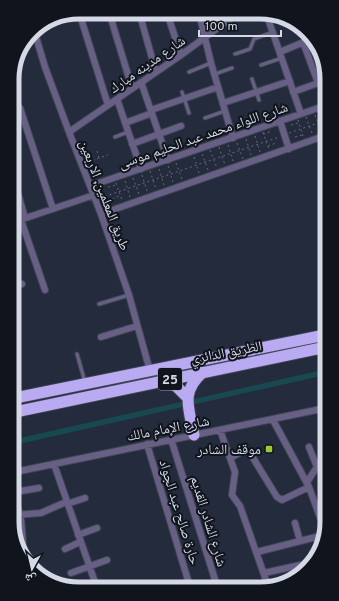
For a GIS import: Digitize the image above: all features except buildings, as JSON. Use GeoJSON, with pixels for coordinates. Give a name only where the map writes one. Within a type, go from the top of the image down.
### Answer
{"type":"FeatureCollection","features":[{"type":"Feature","properties":{"kind":"highway","name":"الطريق الدائري"},"geometry":{"type":"LineString","coordinates":[[19,397],[320,336]]}},
{"type":"Feature","properties":{"kind":"highway","name":"الطريق الدائري"},"geometry":{"type":"LineString","coordinates":[[19,411],[203,372],[320,349]]}},
{"type":"Feature","properties":{"kind":"highway"},"geometry":{"type":"LineString","coordinates":[[194,435],[187,396],[193,381],[203,372]]}},
{"type":"Feature","properties":{"kind":"highway"},"geometry":{"type":"LineString","coordinates":[[165,380],[177,387],[187,396]]}},
{"type":"Feature","properties":{"kind":"street"},"geometry":{"type":"LineString","coordinates":[[81,19],[108,105]]}},
{"type":"Feature","properties":{"kind":"street"},"geometry":{"type":"LineString","coordinates":[[111,19],[132,88]]}},
{"type":"Feature","properties":{"kind":"street"},"geometry":{"type":"LineString","coordinates":[[141,19],[156,72]]}},
{"type":"Feature","properties":{"kind":"street"},"geometry":{"type":"LineString","coordinates":[[169,19],[181,55]]}},
{"type":"Feature","properties":{"kind":"street"},"geometry":{"type":"LineString","coordinates":[[200,19],[214,74],[234,137]]}},
{"type":"Feature","properties":{"kind":"street","name":"شارع مدينه مبارك"},"geometry":{"type":"LineString","coordinates":[[69,132],[181,55],[230,19]]}},
{"type":"Feature","properties":{"kind":"street"},"geometry":{"type":"LineString","coordinates":[[268,20],[301,114]]}},
{"type":"Feature","properties":{"kind":"street","name":"طريق المعلمين, الاربعين"},"geometry":{"type":"LineString","coordinates":[[36,38],[45,67],[95,197],[129,296],[150,371]]}},
{"type":"Feature","properties":{"kind":"street"},"geometry":{"type":"LineString","coordinates":[[280,55],[306,41]]}},
{"type":"Feature","properties":{"kind":"street"},"geometry":{"type":"LineString","coordinates":[[308,44],[320,79]]}},
{"type":"Feature","properties":{"kind":"street"},"geometry":{"type":"LineString","coordinates":[[141,82],[159,134],[170,159]]}},
{"type":"Feature","properties":{"kind":"street"},"geometry":{"type":"LineString","coordinates":[[223,103],[290,82]]}},
{"type":"Feature","properties":{"kind":"street"},"geometry":{"type":"LineString","coordinates":[[293,92],[320,82]]}},
{"type":"Feature","properties":{"kind":"street"},"geometry":{"type":"LineString","coordinates":[[125,123],[183,95],[218,86]]}},
{"type":"Feature","properties":{"kind":"street"},"geometry":{"type":"LineString","coordinates":[[117,99],[140,169]]}},
{"type":"Feature","properties":{"kind":"street"},"geometry":{"type":"LineString","coordinates":[[20,108],[53,209]]}},
{"type":"Feature","properties":{"kind":"street","name":"شارع اللواء محمد عبد الحليم موسى"},"geometry":{"type":"LineString","coordinates":[[90,186],[115,181],[123,175],[131,172],[320,108]]}},
{"type":"Feature","properties":{"kind":"street"},"geometry":{"type":"LineString","coordinates":[[280,121],[289,149]]}},
{"type":"Feature","properties":{"kind":"street"},"geometry":{"type":"LineString","coordinates":[[132,144],[181,126]]}},
{"type":"Feature","properties":{"kind":"street"},"geometry":{"type":"LineString","coordinates":[[101,214],[320,138]]}},
{"type":"Feature","properties":{"kind":"street"},"geometry":{"type":"LineString","coordinates":[[19,220],[95,197]]}},
{"type":"Feature","properties":{"kind":"street"},"geometry":{"type":"LineString","coordinates":[[19,202],[45,290]]}},
{"type":"Feature","properties":{"kind":"street"},"geometry":{"type":"LineString","coordinates":[[101,337],[137,326]]}},
{"type":"Feature","properties":{"kind":"street","name":"شارع الإمام مالك"},"geometry":{"type":"LineString","coordinates":[[19,471],[171,439],[320,411]]}},
{"type":"Feature","properties":{"kind":"street"},"geometry":{"type":"LineString","coordinates":[[273,420],[308,485],[320,517]]}},
{"type":"Feature","properties":{"kind":"street"},"geometry":{"type":"LineString","coordinates":[[220,430],[235,475],[232,495],[240,506],[267,581]]}},
{"type":"Feature","properties":{"kind":"street","name":"شارع الشادر القديم"},"geometry":{"type":"LineString","coordinates":[[171,439],[216,582]]}},
{"type":"Feature","properties":{"kind":"street","name":"حارة صالح عبد الجواد"},"geometry":{"type":"LineString","coordinates":[[147,444],[188,582]]}},
{"type":"Feature","properties":{"kind":"street"},"geometry":{"type":"LineString","coordinates":[[230,458],[243,451],[250,452],[277,497],[282,500],[308,485],[317,467],[309,447]]}},
{"type":"Feature","properties":{"kind":"street"},"geometry":{"type":"LineString","coordinates":[[54,464],[66,503],[95,582]]}},
{"type":"Feature","properties":{"kind":"street"},"geometry":{"type":"LineString","coordinates":[[19,491],[39,488]]}},
{"type":"Feature","properties":{"kind":"street"},"geometry":{"type":"LineString","coordinates":[[19,514],[41,513],[66,503],[86,498]]}},
{"type":"Feature","properties":{"kind":"street"},"geometry":{"type":"LineString","coordinates":[[295,523],[300,541]]}},
{"type":"Feature","properties":{"kind":"street"},"geometry":{"type":"LineString","coordinates":[[78,534],[97,528]]}},
{"type":"Feature","properties":{"kind":"street"},"geometry":{"type":"LineString","coordinates":[[256,552],[318,536]]}},
{"type":"Feature","properties":{"kind":"street"},"geometry":{"type":"LineString","coordinates":[[65,549],[80,542]]}},
{"type":"Feature","properties":{"kind":"street"},"geometry":{"type":"LineString","coordinates":[[71,573],[107,560]]}},
{"type":"Feature","properties":{"kind":"street"},"geometry":{"type":"LineString","coordinates":[[264,573],[301,565]]}},
{"type":"Feature","properties":{"kind":"lane"},"geometry":{"type":"LineString","coordinates":[[235,54],[250,49],[255,38],[273,32]]}},
{"type":"Feature","properties":{"kind":"lane"},"geometry":{"type":"LineString","coordinates":[[261,65],[280,55]]}},
{"type":"Feature","properties":{"kind":"lane"},"geometry":{"type":"LineString","coordinates":[[189,72],[211,63]]}},
{"type":"Feature","properties":{"kind":"lane"},"geometry":{"type":"LineString","coordinates":[[214,74],[232,68]]}},
{"type":"Feature","properties":{"kind":"lane"},"geometry":{"type":"LineString","coordinates":[[252,80],[259,100]]}},
{"type":"Feature","properties":{"kind":"lane"},"geometry":{"type":"LineString","coordinates":[[183,95],[189,113]]}},
{"type":"Feature","properties":{"kind":"lane"},"geometry":{"type":"LineString","coordinates":[[205,118],[225,111]]}},
{"type":"Feature","properties":{"kind":"lane"},"geometry":{"type":"LineString","coordinates":[[115,137],[128,132]]}},
{"type":"Feature","properties":{"kind":"lane"},"geometry":{"type":"LineString","coordinates":[[99,304],[129,296]]}},
{"type":"Feature","properties":{"kind":"lane"},"geometry":{"type":"LineString","coordinates":[[77,354],[86,384]]}},
{"type":"Feature","properties":{"kind":"path"},"geometry":{"type":"LineString","coordinates":[[314,110],[320,128]]}},
{"type":"Feature","properties":{"kind":"path"},"geometry":{"type":"LineString","coordinates":[[301,114],[299,122],[306,143]]}},
{"type":"Feature","properties":{"kind":"path"},"geometry":{"type":"LineString","coordinates":[[301,114],[309,126],[314,140]]}},
{"type":"Feature","properties":{"kind":"path"},"geometry":{"type":"LineString","coordinates":[[291,125],[299,122]]}},
{"type":"Feature","properties":{"kind":"path"},"geometry":{"type":"LineString","coordinates":[[95,197],[179,171],[318,123]]}},
{"type":"Feature","properties":{"kind":"path"},"geometry":{"type":"LineString","coordinates":[[261,128],[270,155]]}},
{"type":"Feature","properties":{"kind":"path"},"geometry":{"type":"LineString","coordinates":[[253,131],[262,158]]}},
{"type":"Feature","properties":{"kind":"path"},"geometry":{"type":"LineString","coordinates":[[264,134],[272,131]]}},
{"type":"Feature","properties":{"kind":"path"},"geometry":{"type":"LineString","coordinates":[[244,134],[253,161]]}},
{"type":"Feature","properties":{"kind":"path"},"geometry":{"type":"LineString","coordinates":[[295,137],[303,134]]}},
{"type":"Feature","properties":{"kind":"path"},"geometry":{"type":"LineString","coordinates":[[234,137],[244,164]]}},
{"type":"Feature","properties":{"kind":"path"},"geometry":{"type":"LineString","coordinates":[[226,140],[236,167]]}},
{"type":"Feature","properties":{"kind":"path"},"geometry":{"type":"LineString","coordinates":[[218,143],[227,170]]}},
{"type":"Feature","properties":{"kind":"path"},"geometry":{"type":"LineString","coordinates":[[268,146],[276,143]]}},
{"type":"Feature","properties":{"kind":"path"},"geometry":{"type":"LineString","coordinates":[[209,146],[218,173]]}},
{"type":"Feature","properties":{"kind":"path"},"geometry":{"type":"LineString","coordinates":[[200,149],[210,176]]}},
{"type":"Feature","properties":{"kind":"path"},"geometry":{"type":"LineString","coordinates":[[97,151],[100,158]]}},
{"type":"Feature","properties":{"kind":"path"},"geometry":{"type":"LineString","coordinates":[[192,152],[201,179]]}},
{"type":"Feature","properties":{"kind":"path"},"geometry":{"type":"LineString","coordinates":[[82,164],[108,155]]}},
{"type":"Feature","properties":{"kind":"path"},"geometry":{"type":"LineString","coordinates":[[170,159],[179,171],[184,185]]}},
{"type":"Feature","properties":{"kind":"path"},"geometry":{"type":"LineString","coordinates":[[170,159],[170,173],[176,188]]}},
{"type":"Feature","properties":{"kind":"path"},"geometry":{"type":"LineString","coordinates":[[157,164],[166,191]]}},
{"type":"Feature","properties":{"kind":"path"},"geometry":{"type":"LineString","coordinates":[[148,166],[158,194]]}},
{"type":"Feature","properties":{"kind":"path"},"geometry":{"type":"LineString","coordinates":[[140,169],[149,197]]}},
{"type":"Feature","properties":{"kind":"path"},"geometry":{"type":"LineString","coordinates":[[131,172],[141,200]]}},
{"type":"Feature","properties":{"kind":"path"},"geometry":{"type":"LineString","coordinates":[[123,175],[132,203]]}},
{"type":"Feature","properties":{"kind":"path"},"geometry":{"type":"LineString","coordinates":[[108,187],[115,181],[124,206]]}},
{"type":"Feature","properties":{"kind":"path"},"geometry":{"type":"LineString","coordinates":[[112,199],[120,196]]}},
{"type":"Feature","properties":{"kind":"waterway"},"geometry":{"type":"LineString","coordinates":[[19,441],[320,373]]}},
{"type":"Feature","properties":{"kind":"place","name":"موقف الشادر"},"geometry":{"type":"Point","coordinates":[269,449]}}]}
